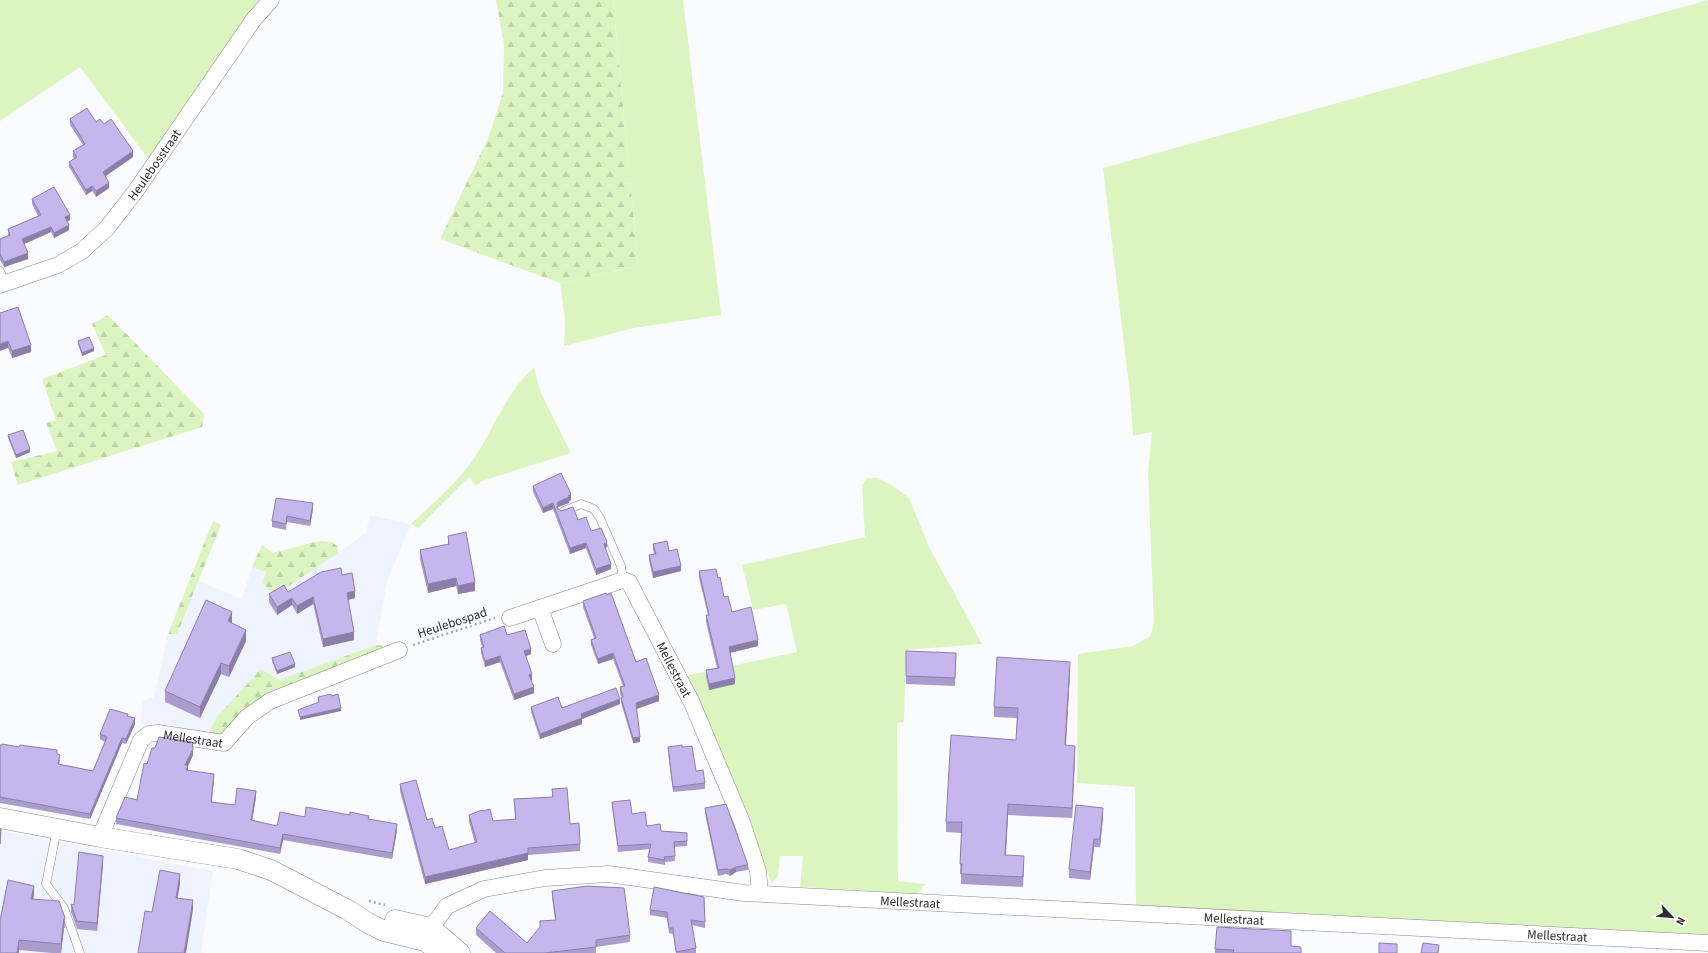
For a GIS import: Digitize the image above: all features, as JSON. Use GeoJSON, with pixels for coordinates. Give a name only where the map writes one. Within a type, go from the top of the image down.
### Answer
{"type":"FeatureCollection","features":[{"type":"Feature","properties":{"kind":"street","name":"Heulebosstraat"},"geometry":{"type":"LineString","coordinates":[[2,280],[58,265],[82,251],[107,228],[139,186],[254,19],[271,0]]}},
{"type":"Feature","properties":{"kind":"street"},"geometry":{"type":"LineString","coordinates":[[510,618],[623,580]]}},
{"type":"Feature","properties":{"kind":"street","name":"Mellestraat"},"geometry":{"type":"LineString","coordinates":[[623,580],[629,582],[692,703],[742,822],[758,871],[760,893]]}},
{"type":"Feature","properties":{"kind":"street"},"geometry":{"type":"LineString","coordinates":[[540,608],[553,644]]}},
{"type":"Feature","properties":{"kind":"street","name":"Mellestraat"},"geometry":{"type":"LineString","coordinates":[[100,837],[141,740],[149,734],[158,733],[224,742],[247,717],[270,701],[398,650]]}},
{"type":"Feature","properties":{"kind":"street"},"geometry":{"type":"LineString","coordinates":[[0,818],[100,837],[238,859],[271,870],[348,910],[428,934],[460,953]]}},
{"type":"Feature","properties":{"kind":"street","name":"Mellestraat"},"geometry":{"type":"LineString","coordinates":[[428,934],[447,906],[484,889],[545,878],[608,874],[744,892],[1708,943]]}},
{"type":"Feature","properties":{"kind":"street"},"geometry":{"type":"LineString","coordinates":[[428,934],[442,953]]}},
{"type":"Feature","properties":{"kind":"lane"},"geometry":{"type":"LineString","coordinates":[[562,511],[581,504],[594,509],[600,518],[621,566],[623,580]]}},
{"type":"Feature","properties":{"kind":"lane"},"geometry":{"type":"LineString","coordinates":[[57,829],[46,884],[64,908],[80,953]]}},
{"type":"Feature","properties":{"kind":"path","name":"Heulebospad"},"geometry":{"type":"LineString","coordinates":[[398,650],[505,615],[510,618]]}},
{"type":"Feature","properties":{"kind":"shaded area"},"geometry":{"type":"Polygon","coordinates":[[[370,515],[411,524],[387,581],[376,645],[279,680],[216,718],[208,733],[140,723],[143,701],[154,697],[168,634],[177,634],[198,581],[242,599],[252,567],[266,572],[275,596],[366,533],[370,515]]]}},
{"type":"Feature","properties":{"kind":"shaded area"},"geometry":{"type":"Polygon","coordinates":[[[0,831],[213,871],[201,953],[0,953],[0,831]]]}},
{"type":"Feature","properties":{"kind":"green space"},"geometry":{"type":"Polygon","coordinates":[[[0,0],[263,0],[149,160],[80,67],[0,121],[0,0]]]}},
{"type":"Feature","properties":{"kind":"green space"},"geometry":{"type":"Polygon","coordinates":[[[496,0],[613,0],[638,266],[560,283],[440,239],[489,136],[503,93],[504,44],[496,0]]]}},
{"type":"Feature","properties":{"kind":"green space"},"geometry":{"type":"Polygon","coordinates":[[[613,0],[683,0],[721,315],[634,328],[564,346],[565,319],[560,283],[638,266],[613,0]]]}},
{"type":"Feature","properties":{"kind":"green space"},"geometry":{"type":"Polygon","coordinates":[[[1708,0],[1708,936],[1136,905],[1135,787],[1077,783],[1078,654],[1133,646],[1150,636],[1154,625],[1148,472],[1152,432],[1133,436],[1130,394],[1103,168],[1708,0]]]}},
{"type":"Feature","properties":{"kind":"green space"},"geometry":{"type":"Polygon","coordinates":[[[108,315],[204,414],[202,427],[18,485],[11,462],[57,451],[46,423],[56,420],[42,379],[106,355],[92,324],[108,315]]]}},
{"type":"Feature","properties":{"kind":"green space"},"geometry":{"type":"Polygon","coordinates":[[[534,368],[541,393],[571,453],[482,481],[476,486],[469,477],[418,528],[411,524],[464,472],[478,452],[510,396],[525,376],[534,368]]]}},
{"type":"Feature","properties":{"kind":"green space"},"geometry":{"type":"Polygon","coordinates":[[[868,478],[878,478],[893,486],[909,498],[929,547],[982,644],[906,650],[904,722],[897,723],[898,881],[926,884],[916,894],[800,887],[803,856],[780,856],[778,876],[772,883],[758,854],[685,676],[797,652],[786,604],[753,610],[742,565],[865,537],[862,485],[868,478]]]}},
{"type":"Feature","properties":{"kind":"green space"},"geometry":{"type":"Polygon","coordinates":[[[213,521],[221,525],[177,634],[168,634],[213,521]]]}},
{"type":"Feature","properties":{"kind":"green space"},"geometry":{"type":"Polygon","coordinates":[[[319,541],[332,542],[337,546],[338,553],[274,596],[262,582],[266,572],[252,567],[262,545],[273,553],[319,541]]]}},
{"type":"Feature","properties":{"kind":"green space"},"geometry":{"type":"Polygon","coordinates":[[[376,645],[383,646],[386,653],[325,676],[219,738],[208,733],[216,718],[261,669],[279,680],[376,645]]]}},
{"type":"Feature","properties":{"kind":"building"},"geometry":{"type":"Polygon","coordinates":[[[87,108],[96,122],[100,119],[104,124],[111,119],[133,151],[103,172],[109,183],[96,191],[92,186],[86,190],[69,162],[77,157],[73,151],[85,144],[70,119],[87,108]]]}},
{"type":"Feature","properties":{"kind":"building"},"geometry":{"type":"Polygon","coordinates":[[[54,187],[70,215],[65,217],[69,225],[54,233],[51,227],[22,239],[28,253],[4,262],[0,254],[0,239],[10,235],[8,229],[41,215],[32,199],[54,187]]]}},
{"type":"Feature","properties":{"kind":"building"},"geometry":{"type":"Polygon","coordinates":[[[18,307],[31,345],[12,351],[8,341],[0,344],[0,313],[18,307]]]}},
{"type":"Feature","properties":{"kind":"building"},"geometry":{"type":"Polygon","coordinates":[[[89,337],[94,348],[82,353],[78,341],[89,337]]]}},
{"type":"Feature","properties":{"kind":"building"},"geometry":{"type":"Polygon","coordinates":[[[23,430],[30,449],[16,455],[8,435],[23,430]]]}},
{"type":"Feature","properties":{"kind":"building"},"geometry":{"type":"Polygon","coordinates":[[[561,473],[571,494],[568,496],[569,497],[558,502],[557,508],[561,511],[573,507],[578,520],[586,517],[591,531],[601,528],[607,542],[604,544],[611,564],[596,569],[586,543],[570,548],[553,503],[543,508],[533,486],[561,473]]]}},
{"type":"Feature","properties":{"kind":"building"},"geometry":{"type":"Polygon","coordinates":[[[276,498],[313,503],[310,521],[287,516],[286,524],[272,521],[276,498]]]}},
{"type":"Feature","properties":{"kind":"building"},"geometry":{"type":"Polygon","coordinates":[[[466,532],[475,582],[458,586],[456,578],[428,584],[420,550],[449,544],[448,536],[466,532]]]}},
{"type":"Feature","properties":{"kind":"building"},"geometry":{"type":"Polygon","coordinates":[[[667,541],[669,551],[677,549],[681,566],[653,572],[649,555],[656,554],[653,544],[667,541]]]}},
{"type":"Feature","properties":{"kind":"building"},"geometry":{"type":"Polygon","coordinates":[[[341,568],[342,575],[352,573],[355,591],[347,593],[354,632],[323,639],[313,597],[297,606],[292,598],[277,607],[269,594],[284,585],[288,592],[321,572],[341,568]]]}},
{"type":"Feature","properties":{"kind":"building"},"geometry":{"type":"Polygon","coordinates":[[[716,569],[718,578],[720,577],[724,597],[728,596],[732,612],[751,607],[758,640],[729,647],[735,678],[709,684],[706,670],[719,668],[706,615],[709,615],[699,571],[716,569]]]}},
{"type":"Feature","properties":{"kind":"building"},"geometry":{"type":"Polygon","coordinates":[[[606,593],[607,595],[611,593],[636,662],[646,658],[659,695],[636,703],[640,737],[633,738],[621,698],[623,697],[620,687],[625,686],[613,653],[598,659],[591,640],[596,638],[583,601],[606,593]]]}},
{"type":"Feature","properties":{"kind":"building"},"geometry":{"type":"Polygon","coordinates":[[[206,600],[232,612],[228,621],[246,630],[229,666],[221,663],[200,707],[165,691],[206,600]]]}},
{"type":"Feature","properties":{"kind":"building"},"geometry":{"type":"Polygon","coordinates":[[[504,626],[507,635],[525,630],[531,649],[524,651],[532,674],[529,675],[534,687],[514,694],[500,656],[485,661],[481,648],[484,647],[480,635],[504,626]]]}},
{"type":"Feature","properties":{"kind":"building"},"geometry":{"type":"Polygon","coordinates":[[[906,651],[956,653],[955,678],[906,676],[906,651]]]}},
{"type":"Feature","properties":{"kind":"building"},"geometry":{"type":"Polygon","coordinates":[[[290,652],[295,664],[277,671],[272,658],[290,652]]]}},
{"type":"Feature","properties":{"kind":"building"},"geometry":{"type":"Polygon","coordinates":[[[997,657],[1070,662],[1065,745],[1075,746],[1072,808],[1008,804],[1005,855],[1024,856],[1023,877],[961,874],[962,822],[946,822],[951,735],[1016,740],[1018,708],[994,707],[997,657]]]}},
{"type":"Feature","properties":{"kind":"building"},"geometry":{"type":"Polygon","coordinates":[[[616,688],[620,699],[581,714],[582,718],[540,734],[531,707],[558,697],[562,708],[616,688]]]}},
{"type":"Feature","properties":{"kind":"building"},"geometry":{"type":"Polygon","coordinates":[[[331,694],[332,696],[338,694],[341,708],[300,717],[298,710],[319,702],[318,697],[331,694]]]}},
{"type":"Feature","properties":{"kind":"building"},"geometry":{"type":"Polygon","coordinates":[[[110,709],[128,714],[127,716],[135,718],[126,739],[122,738],[90,814],[0,797],[0,745],[2,744],[19,747],[20,745],[57,750],[57,754],[60,755],[58,764],[93,771],[107,737],[100,734],[110,709]]]}},
{"type":"Feature","properties":{"kind":"building"},"geometry":{"type":"Polygon","coordinates":[[[159,737],[192,742],[193,749],[185,765],[188,766],[186,770],[214,774],[211,802],[235,805],[237,788],[256,791],[251,820],[277,826],[280,812],[305,817],[306,807],[350,815],[350,812],[369,816],[368,819],[397,824],[392,853],[283,834],[280,848],[116,818],[125,797],[137,800],[144,763],[147,764],[152,748],[155,748],[159,737]]]}},
{"type":"Feature","properties":{"kind":"building"},"geometry":{"type":"Polygon","coordinates":[[[682,745],[682,747],[692,746],[696,771],[703,770],[705,783],[673,787],[668,747],[682,745]]]}},
{"type":"Feature","properties":{"kind":"building"},"geometry":{"type":"Polygon","coordinates":[[[416,780],[427,820],[432,818],[435,828],[442,826],[449,850],[477,842],[469,815],[482,810],[490,809],[493,821],[516,819],[514,799],[553,797],[552,789],[567,788],[570,824],[579,823],[580,844],[528,848],[528,853],[425,877],[400,784],[416,780]]]}},
{"type":"Feature","properties":{"kind":"building"},"geometry":{"type":"Polygon","coordinates":[[[630,800],[632,814],[645,812],[647,826],[660,824],[661,831],[687,833],[687,841],[674,842],[675,856],[664,857],[665,860],[648,857],[651,844],[618,846],[612,802],[630,800]]]}},
{"type":"Feature","properties":{"kind":"building"},"geometry":{"type":"Polygon","coordinates":[[[726,804],[748,865],[736,867],[730,870],[718,870],[705,808],[726,804]]]}},
{"type":"Feature","properties":{"kind":"building"},"geometry":{"type":"Polygon","coordinates":[[[1076,805],[1103,808],[1100,839],[1094,839],[1090,872],[1069,869],[1076,805]]]}},
{"type":"Feature","properties":{"kind":"building"},"geometry":{"type":"Polygon","coordinates":[[[79,852],[103,856],[97,923],[77,921],[71,904],[74,905],[79,852]]]}},
{"type":"Feature","properties":{"kind":"building"},"geometry":{"type":"Polygon","coordinates":[[[160,870],[180,874],[176,898],[193,900],[184,953],[138,953],[145,911],[152,912],[160,870]]]}},
{"type":"Feature","properties":{"kind":"building"},"geometry":{"type":"Polygon","coordinates":[[[8,880],[34,886],[31,899],[59,901],[65,918],[61,944],[19,940],[17,953],[0,953],[0,921],[8,880]]]}},
{"type":"Feature","properties":{"kind":"building"},"geometry":{"type":"Polygon","coordinates":[[[587,886],[624,888],[630,935],[596,940],[596,947],[545,953],[505,953],[476,928],[490,911],[527,943],[540,927],[540,921],[556,920],[552,891],[587,886]]]}},
{"type":"Feature","properties":{"kind":"building"},"geometry":{"type":"Polygon","coordinates":[[[654,887],[704,897],[705,922],[691,920],[696,948],[676,952],[673,928],[669,928],[667,912],[650,910],[654,887]]]}},
{"type":"Feature","properties":{"kind":"building"},"geometry":{"type":"Polygon","coordinates":[[[1217,927],[1291,931],[1291,946],[1301,947],[1301,953],[1233,953],[1234,950],[1215,949],[1217,927]]]}},
{"type":"Feature","properties":{"kind":"building"},"geometry":{"type":"Polygon","coordinates":[[[1379,943],[1397,944],[1397,953],[1379,953],[1379,943]]]}},
{"type":"Feature","properties":{"kind":"building"},"geometry":{"type":"Polygon","coordinates":[[[1423,943],[1439,945],[1438,953],[1421,953],[1423,943]]]}}]}
